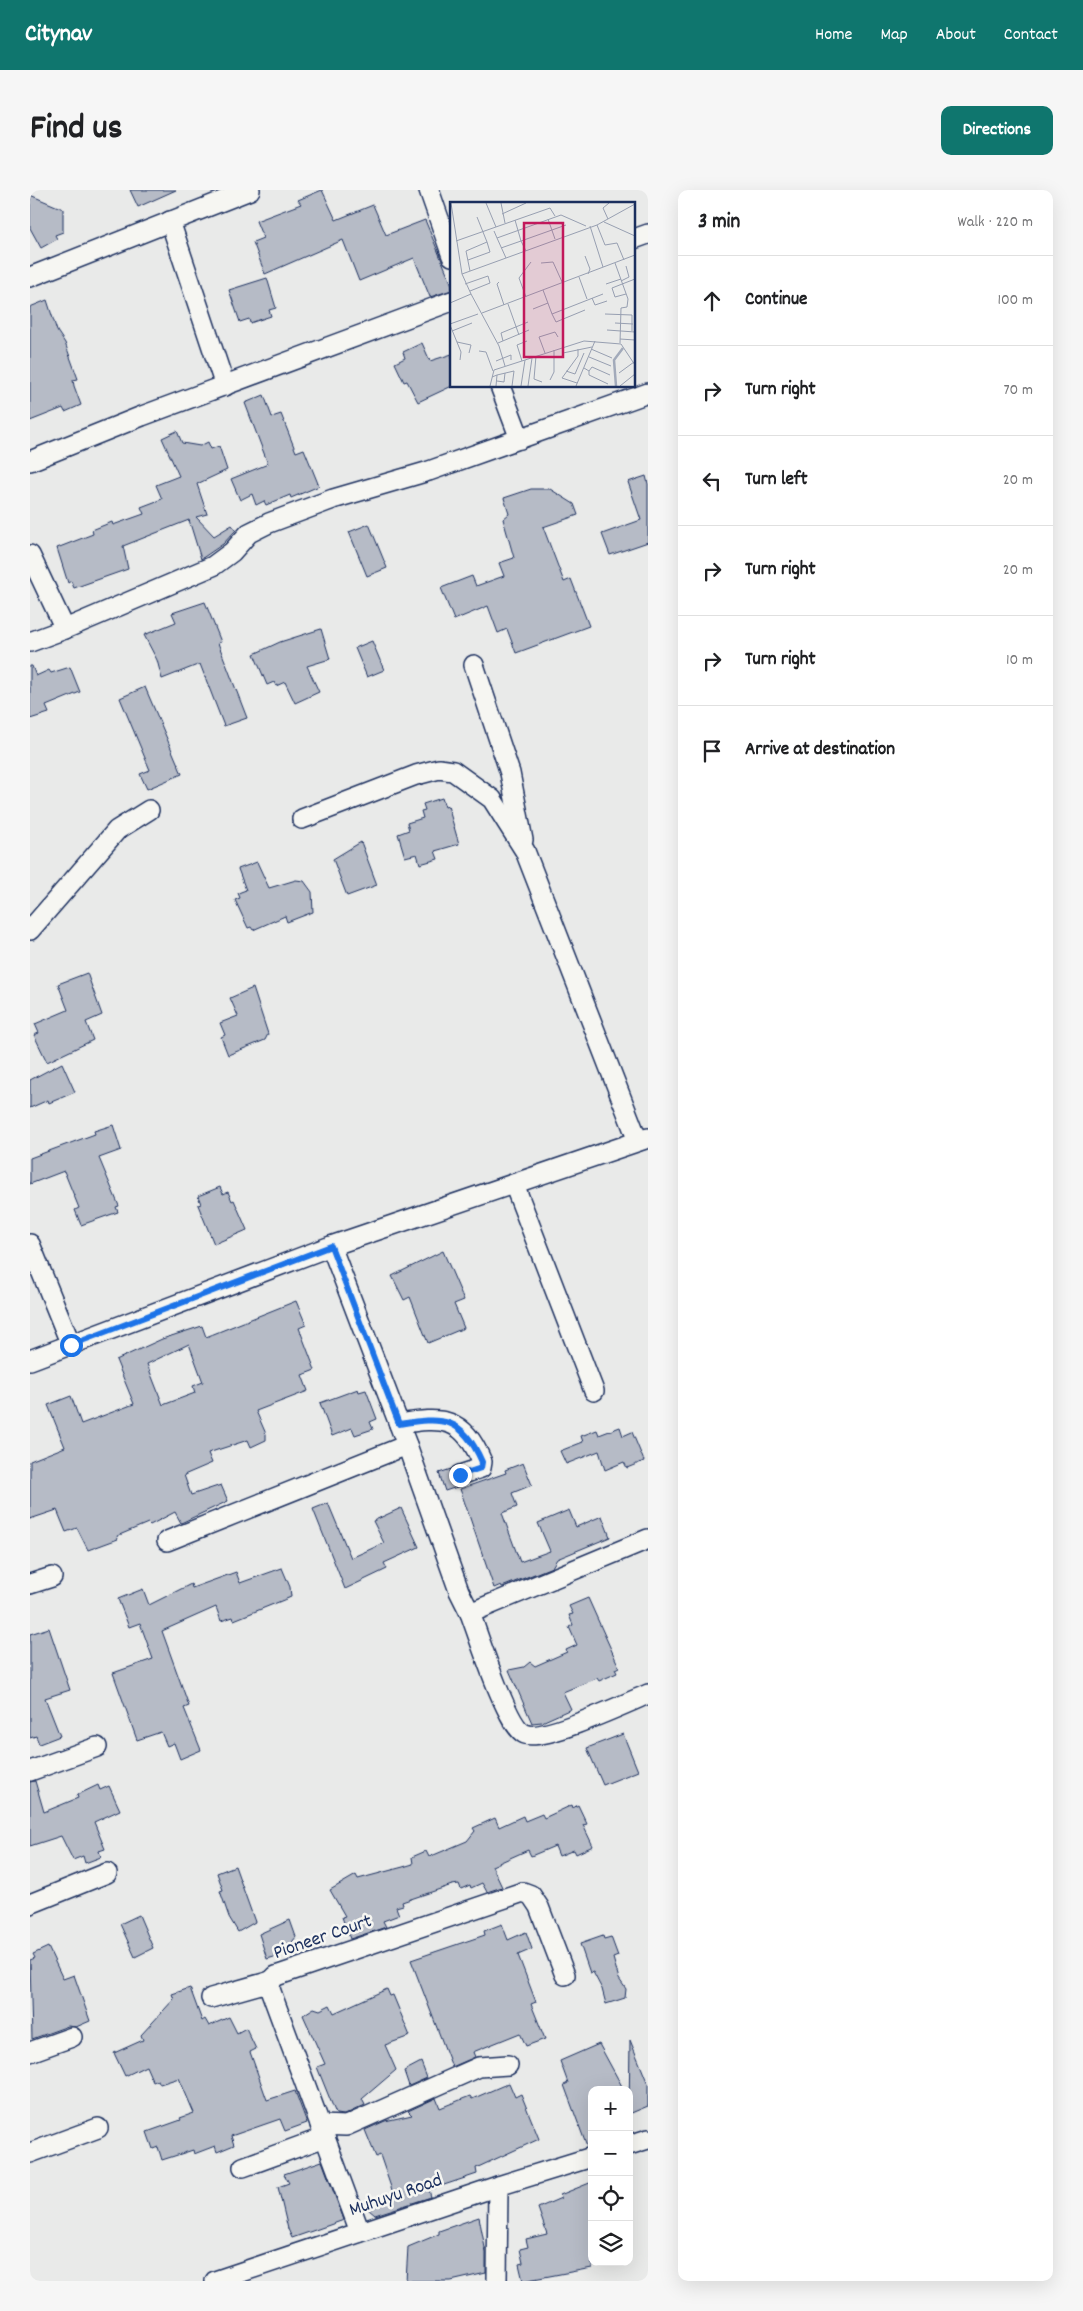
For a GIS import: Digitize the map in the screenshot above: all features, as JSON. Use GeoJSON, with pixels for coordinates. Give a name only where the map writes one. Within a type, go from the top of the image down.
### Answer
{"type":"FeatureCollection","features":[{"type":"Feature","properties":{"kind":"street"},"geometry":{"type":"LineString","coordinates":[[30,277],[250,190]]}},
{"type":"Feature","properties":{"kind":"street"},"geometry":{"type":"LineString","coordinates":[[429,190],[450,250]]}},
{"type":"Feature","properties":{"kind":"street"},"geometry":{"type":"LineString","coordinates":[[170,221],[226,386]]}},
{"type":"Feature","properties":{"kind":"street"},"geometry":{"type":"LineString","coordinates":[[636,238],[648,234]]}},
{"type":"Feature","properties":{"kind":"street"},"geometry":{"type":"LineString","coordinates":[[30,461],[142,416],[450,302]]}},
{"type":"Feature","properties":{"kind":"street"},"geometry":{"type":"LineString","coordinates":[[501,388],[520,439]]}},
{"type":"Feature","properties":{"kind":"street"},"geometry":{"type":"LineString","coordinates":[[30,642],[65,630],[213,566],[232,552],[249,533],[268,523],[334,499],[429,471],[648,393]]}},
{"type":"Feature","properties":{"kind":"street"},"geometry":{"type":"LineString","coordinates":[[30,555],[65,630]]}},
{"type":"Feature","properties":{"kind":"street"},"geometry":{"type":"LineString","coordinates":[[474,665],[510,773],[525,851]]}},
{"type":"Feature","properties":{"kind":"street"},"geometry":{"type":"LineString","coordinates":[[30,1360],[331,1246],[643,1139],[525,851],[492,799],[453,771],[439,769],[416,775],[302,820]]}},
{"type":"Feature","properties":{"kind":"street"},"geometry":{"type":"LineString","coordinates":[[30,930],[118,830],[149,810]]}},
{"type":"Feature","properties":{"kind":"street"},"geometry":{"type":"LineString","coordinates":[[514,1184],[594,1391]]}},
{"type":"Feature","properties":{"kind":"street"},"geometry":{"type":"LineString","coordinates":[[30,1244],[71,1345]]}},
{"type":"Feature","properties":{"kind":"street"},"geometry":{"type":"LineString","coordinates":[[331,1246],[407,1445],[459,1591],[470,1613],[513,1724],[524,1734],[539,1736],[603,1714],[648,1694]]}},
{"type":"Feature","properties":{"kind":"street"},"geometry":{"type":"LineString","coordinates":[[399,1424],[431,1419],[444,1420],[457,1426],[466,1436],[482,1462],[481,1468],[460,1475]]}},
{"type":"Feature","properties":{"kind":"street"},"geometry":{"type":"LineString","coordinates":[[167,1540],[407,1445]]}},
{"type":"Feature","properties":{"kind":"street"},"geometry":{"type":"LineString","coordinates":[[470,1613],[648,1538]]}},
{"type":"Feature","properties":{"kind":"street"},"geometry":{"type":"LineString","coordinates":[[30,1584],[52,1577]]}},
{"type":"Feature","properties":{"kind":"street"},"geometry":{"type":"LineString","coordinates":[[30,1771],[96,1746]]}},
{"type":"Feature","properties":{"kind":"street"},"geometry":{"type":"LineString","coordinates":[[30,1904],[106,1873]]}},
{"type":"Feature","properties":{"kind":"street","name":"Pioneer Court"},"geometry":{"type":"LineString","coordinates":[[360,2232],[270,1989],[271,1981],[276,1976],[523,1892],[531,1895],[539,1906],[566,1976]]}},
{"type":"Feature","properties":{"kind":"street"},"geometry":{"type":"LineString","coordinates":[[211,1998],[271,1981]]}},
{"type":"Feature","properties":{"kind":"street"},"geometry":{"type":"LineString","coordinates":[[30,2052],[72,2037]]}},
{"type":"Feature","properties":{"kind":"street"},"geometry":{"type":"LineString","coordinates":[[243,2167],[322,2131],[346,2126],[479,2067],[508,2065]]}},
{"type":"Feature","properties":{"kind":"street"},"geometry":{"type":"LineString","coordinates":[[30,2154],[98,2128]]}},
{"type":"Feature","properties":{"kind":"street"},"geometry":{"type":"LineString","coordinates":[[633,2144],[648,2139]]}},
{"type":"Feature","properties":{"kind":"street","name":"Muhuyu Road"},"geometry":{"type":"LineString","coordinates":[[223,2280],[360,2232],[588,2158]]}},
{"type":"Feature","properties":{"kind":"street"},"geometry":{"type":"LineString","coordinates":[[497,2281],[498,2186]]}},
{"type":"Feature","properties":{"kind":"building"},"geometry":{"type":"Polygon","coordinates":[[[130,190],[176,190],[138,207],[130,190]]]}},
{"type":"Feature","properties":{"kind":"building"},"geometry":{"type":"Polygon","coordinates":[[[322,190],[336,220],[373,205],[386,235],[425,220],[450,280],[450,291],[430,297],[414,258],[359,281],[343,240],[265,274],[253,242],[263,238],[256,221],[301,204],[298,200],[322,190]]]}},
{"type":"Feature","properties":{"kind":"building"},"geometry":{"type":"Polygon","coordinates":[[[30,195],[63,209],[63,232],[55,235],[57,239],[41,248],[30,228],[30,195]]]}},
{"type":"Feature","properties":{"kind":"building"},"geometry":{"type":"Polygon","coordinates":[[[267,278],[276,308],[269,310],[271,316],[250,323],[249,319],[240,322],[229,290],[267,278]]]}},
{"type":"Feature","properties":{"kind":"building"},"geometry":{"type":"Polygon","coordinates":[[[47,300],[57,331],[65,343],[78,379],[73,380],[81,405],[65,412],[63,408],[30,421],[30,307],[47,300]]]}},
{"type":"Feature","properties":{"kind":"building"},"geometry":{"type":"Polygon","coordinates":[[[422,343],[430,361],[450,355],[450,387],[418,402],[407,381],[404,382],[395,363],[405,358],[403,352],[422,343]]]}},
{"type":"Feature","properties":{"kind":"building"},"geometry":{"type":"Polygon","coordinates":[[[264,395],[272,417],[281,414],[296,452],[304,449],[319,486],[291,498],[290,495],[266,505],[264,501],[256,505],[252,494],[240,500],[231,479],[268,464],[245,403],[264,395]]]}},
{"type":"Feature","properties":{"kind":"building"},"geometry":{"type":"Polygon","coordinates":[[[177,431],[182,443],[200,446],[208,442],[211,449],[219,446],[227,470],[197,484],[207,514],[196,517],[214,536],[232,525],[236,530],[223,544],[201,559],[189,520],[123,546],[128,569],[74,588],[71,581],[68,583],[57,548],[93,534],[92,530],[112,522],[113,525],[144,514],[141,507],[162,499],[156,485],[179,476],[162,438],[177,431]]]}},
{"type":"Feature","properties":{"kind":"building"},"geometry":{"type":"Polygon","coordinates":[[[646,476],[648,484],[648,542],[610,555],[602,534],[641,520],[628,482],[646,476]]]}},
{"type":"Feature","properties":{"kind":"building"},"geometry":{"type":"Polygon","coordinates":[[[531,489],[550,489],[574,504],[578,515],[543,527],[564,582],[571,579],[589,626],[516,653],[507,629],[498,633],[488,606],[454,620],[441,588],[472,576],[476,586],[504,576],[499,563],[514,558],[503,519],[509,514],[504,498],[531,489]]]}},
{"type":"Feature","properties":{"kind":"building"},"geometry":{"type":"Polygon","coordinates":[[[369,524],[387,568],[367,576],[349,532],[369,524]]]}},
{"type":"Feature","properties":{"kind":"building"},"geometry":{"type":"Polygon","coordinates":[[[205,602],[221,642],[218,643],[247,718],[224,726],[200,664],[162,679],[157,660],[144,635],[176,622],[172,613],[205,602]]]}},
{"type":"Feature","properties":{"kind":"building"},"geometry":{"type":"Polygon","coordinates":[[[321,629],[330,659],[307,666],[319,692],[295,703],[285,682],[276,686],[274,682],[267,685],[254,654],[280,642],[321,629]]]}},
{"type":"Feature","properties":{"kind":"building"},"geometry":{"type":"Polygon","coordinates":[[[372,641],[384,670],[367,677],[355,648],[372,641]]]}},
{"type":"Feature","properties":{"kind":"building"},"geometry":{"type":"Polygon","coordinates":[[[30,666],[32,666],[36,676],[49,670],[51,673],[70,667],[80,692],[46,706],[49,713],[30,719],[30,666]]]}},
{"type":"Feature","properties":{"kind":"building"},"geometry":{"type":"Polygon","coordinates":[[[145,687],[182,774],[147,789],[140,774],[150,770],[120,698],[145,687]]]}},
{"type":"Feature","properties":{"kind":"building"},"geometry":{"type":"Polygon","coordinates":[[[442,798],[445,807],[448,806],[459,844],[435,851],[438,859],[420,864],[417,854],[405,857],[398,834],[409,830],[407,823],[423,818],[421,811],[425,810],[423,804],[442,798]]]}},
{"type":"Feature","properties":{"kind":"building"},"geometry":{"type":"Polygon","coordinates":[[[361,842],[377,885],[347,896],[333,859],[361,842]]]}},
{"type":"Feature","properties":{"kind":"building"},"geometry":{"type":"Polygon","coordinates":[[[257,862],[269,888],[296,880],[304,881],[312,892],[313,912],[287,922],[285,916],[253,930],[251,927],[248,928],[235,900],[240,898],[238,893],[246,890],[238,869],[257,862]]]}},
{"type":"Feature","properties":{"kind":"building"},"geometry":{"type":"Polygon","coordinates":[[[87,973],[102,1015],[86,1022],[93,1040],[47,1062],[34,1035],[39,1033],[35,1024],[68,1010],[58,984],[87,973]]]}},
{"type":"Feature","properties":{"kind":"building"},"geometry":{"type":"Polygon","coordinates":[[[253,988],[268,1034],[265,1040],[228,1055],[221,1037],[225,1035],[220,1023],[238,1016],[230,998],[253,988]]]}},
{"type":"Feature","properties":{"kind":"building"},"geometry":{"type":"Polygon","coordinates":[[[62,1063],[75,1092],[49,1103],[48,1100],[30,1108],[30,1080],[62,1063]]]}},
{"type":"Feature","properties":{"kind":"building"},"geometry":{"type":"Polygon","coordinates":[[[113,1125],[121,1150],[99,1158],[119,1206],[116,1207],[118,1212],[81,1225],[75,1210],[79,1208],[64,1171],[30,1184],[30,1158],[95,1134],[94,1131],[113,1125]]]}},
{"type":"Feature","properties":{"kind":"building"},"geometry":{"type":"Polygon","coordinates":[[[220,1187],[223,1194],[228,1192],[232,1201],[234,1200],[247,1230],[214,1244],[198,1205],[201,1204],[198,1196],[220,1187]]]}},
{"type":"Feature","properties":{"kind":"building"},"geometry":{"type":"Polygon","coordinates":[[[443,1251],[464,1300],[454,1304],[464,1328],[428,1343],[410,1297],[404,1300],[392,1276],[443,1251]]]}},
{"type":"Feature","properties":{"kind":"building"},"geometry":{"type":"Polygon","coordinates":[[[296,1301],[306,1325],[299,1328],[315,1370],[302,1375],[308,1391],[256,1411],[266,1434],[266,1440],[251,1447],[248,1440],[208,1453],[212,1463],[184,1475],[191,1495],[221,1485],[228,1501],[181,1523],[175,1512],[150,1525],[148,1523],[117,1536],[118,1539],[88,1550],[77,1528],[66,1532],[57,1510],[30,1519],[30,1461],[65,1447],[48,1405],[71,1396],[81,1424],[134,1404],[116,1360],[162,1339],[202,1326],[206,1337],[296,1301]],[[189,1344],[147,1364],[163,1405],[195,1393],[193,1386],[203,1382],[189,1344]]]}},
{"type":"Feature","properties":{"kind":"building"},"geometry":{"type":"Polygon","coordinates":[[[358,1389],[359,1392],[366,1390],[377,1419],[370,1422],[373,1429],[355,1435],[352,1428],[332,1436],[320,1403],[358,1389]]]}},
{"type":"Feature","properties":{"kind":"building"},"geometry":{"type":"Polygon","coordinates":[[[620,1427],[623,1436],[632,1432],[644,1461],[627,1468],[624,1462],[605,1470],[599,1451],[566,1464],[560,1451],[583,1442],[581,1436],[597,1430],[599,1435],[620,1427]]]}},
{"type":"Feature","properties":{"kind":"building"},"geometry":{"type":"Polygon","coordinates":[[[523,1463],[532,1485],[512,1493],[517,1507],[502,1513],[520,1562],[550,1551],[538,1523],[569,1510],[576,1527],[602,1516],[610,1537],[557,1559],[552,1567],[502,1587],[501,1585],[494,1588],[460,1489],[506,1473],[505,1470],[523,1463]]]}},
{"type":"Feature","properties":{"kind":"building"},"geometry":{"type":"Polygon","coordinates":[[[451,1469],[450,1479],[453,1484],[460,1486],[445,1491],[439,1473],[451,1469]]]}},
{"type":"Feature","properties":{"kind":"building"},"geometry":{"type":"Polygon","coordinates":[[[328,1503],[351,1558],[384,1543],[373,1521],[401,1508],[419,1547],[384,1563],[387,1569],[345,1589],[313,1509],[328,1503]]]}},
{"type":"Feature","properties":{"kind":"building"},"geometry":{"type":"Polygon","coordinates":[[[282,1568],[290,1587],[291,1597],[234,1620],[233,1617],[221,1621],[216,1607],[162,1631],[189,1706],[184,1708],[201,1750],[180,1759],[174,1743],[167,1746],[161,1732],[137,1740],[113,1673],[153,1659],[140,1623],[129,1627],[118,1599],[143,1589],[149,1605],[191,1584],[192,1588],[236,1572],[240,1583],[282,1568]]]}},
{"type":"Feature","properties":{"kind":"building"},"geometry":{"type":"Polygon","coordinates":[[[588,1598],[619,1667],[615,1669],[617,1673],[599,1681],[597,1678],[563,1692],[571,1709],[542,1722],[532,1723],[509,1670],[524,1667],[530,1662],[535,1666],[567,1652],[566,1650],[577,1645],[569,1627],[573,1625],[569,1615],[573,1614],[569,1606],[588,1598]]]}},
{"type":"Feature","properties":{"kind":"building"},"geometry":{"type":"Polygon","coordinates":[[[49,1628],[70,1690],[45,1698],[60,1736],[39,1744],[36,1736],[30,1738],[30,1634],[49,1628]]]}},
{"type":"Feature","properties":{"kind":"building"},"geometry":{"type":"Polygon","coordinates":[[[623,1734],[638,1771],[603,1785],[587,1748],[623,1734]]]}},
{"type":"Feature","properties":{"kind":"building"},"geometry":{"type":"Polygon","coordinates":[[[35,1781],[44,1812],[78,1798],[77,1795],[98,1785],[100,1790],[109,1786],[120,1810],[94,1822],[105,1849],[99,1851],[101,1857],[85,1863],[83,1856],[73,1860],[61,1836],[30,1846],[30,1782],[35,1781]]]}},
{"type":"Feature","properties":{"kind":"building"},"geometry":{"type":"Polygon","coordinates":[[[572,1805],[573,1808],[578,1805],[587,1824],[583,1825],[593,1846],[576,1854],[574,1850],[559,1856],[555,1846],[531,1856],[528,1850],[492,1866],[502,1887],[487,1892],[482,1883],[471,1888],[470,1885],[461,1889],[459,1884],[452,1885],[402,1902],[403,1905],[396,1907],[399,1915],[383,1921],[386,1927],[350,1939],[342,1917],[345,1916],[330,1890],[356,1875],[358,1879],[413,1864],[412,1857],[426,1851],[429,1857],[467,1841],[475,1831],[473,1828],[495,1818],[499,1827],[523,1816],[525,1821],[542,1814],[544,1818],[572,1805]]]}},
{"type":"Feature","properties":{"kind":"building"},"geometry":{"type":"Polygon","coordinates":[[[235,1866],[255,1922],[238,1932],[229,1917],[220,1891],[223,1890],[217,1873],[235,1866]]]}},
{"type":"Feature","properties":{"kind":"building"},"geometry":{"type":"Polygon","coordinates":[[[139,1915],[153,1948],[135,1957],[120,1924],[139,1915]]]}},
{"type":"Feature","properties":{"kind":"building"},"geometry":{"type":"Polygon","coordinates":[[[290,1920],[296,1937],[289,1946],[292,1952],[267,1959],[259,1934],[290,1920]]]}},
{"type":"Feature","properties":{"kind":"building"},"geometry":{"type":"Polygon","coordinates":[[[502,1924],[508,1940],[526,1932],[532,1949],[518,1955],[536,2002],[531,2004],[545,2039],[526,2046],[520,2033],[473,2052],[475,2057],[452,2067],[411,1960],[485,1935],[484,1931],[502,1924]]]}},
{"type":"Feature","properties":{"kind":"building"},"geometry":{"type":"Polygon","coordinates":[[[603,1936],[604,1939],[611,1937],[618,1956],[613,1958],[619,1979],[626,1989],[625,1998],[606,2004],[602,1989],[593,1972],[590,1973],[580,1944],[603,1936]]]}},
{"type":"Feature","properties":{"kind":"building"},"geometry":{"type":"Polygon","coordinates":[[[48,1947],[63,1979],[74,1975],[90,2021],[76,2027],[68,2026],[32,2039],[30,1960],[35,1958],[33,1954],[48,1947]]]}},
{"type":"Feature","properties":{"kind":"building"},"geometry":{"type":"Polygon","coordinates":[[[190,1988],[202,2021],[205,2019],[209,2026],[229,2017],[237,2033],[246,2028],[256,2049],[250,2052],[267,2100],[295,2091],[307,2123],[285,2131],[280,2119],[231,2136],[234,2145],[217,2152],[215,2146],[194,2154],[193,2150],[162,2160],[158,2147],[153,2149],[147,2132],[181,2120],[180,2118],[194,2113],[179,2078],[160,2084],[158,2080],[153,2082],[146,2066],[125,2076],[114,2053],[143,2040],[141,2035],[174,1999],[172,1994],[190,1988]]]}},
{"type":"Feature","properties":{"kind":"building"},"geometry":{"type":"Polygon","coordinates":[[[387,1989],[390,1996],[393,1995],[410,2036],[385,2045],[396,2070],[362,2099],[365,2105],[344,2115],[336,2114],[317,2067],[325,2064],[303,2015],[314,2008],[320,2010],[330,2005],[334,2013],[387,1989]]]}},
{"type":"Feature","properties":{"kind":"building"},"geometry":{"type":"Polygon","coordinates":[[[630,2040],[648,2084],[648,2106],[633,2112],[633,2086],[629,2086],[630,2040]]]}},
{"type":"Feature","properties":{"kind":"building"},"geometry":{"type":"Polygon","coordinates":[[[599,2044],[622,2086],[588,2086],[588,2147],[564,2085],[568,2083],[560,2061],[599,2044]]]}},
{"type":"Feature","properties":{"kind":"building"},"geometry":{"type":"Polygon","coordinates":[[[421,2062],[427,2078],[409,2086],[404,2071],[421,2062]]]}},
{"type":"Feature","properties":{"kind":"building"},"geometry":{"type":"Polygon","coordinates":[[[509,2083],[515,2097],[521,2094],[539,2139],[476,2168],[477,2174],[429,2190],[431,2197],[375,2215],[363,2205],[393,2193],[380,2155],[376,2157],[365,2130],[385,2121],[412,2115],[408,2111],[436,2098],[440,2108],[470,2096],[472,2099],[509,2083]]]}},
{"type":"Feature","properties":{"kind":"building"},"geometry":{"type":"Polygon","coordinates":[[[322,2161],[344,2220],[292,2238],[278,2187],[289,2183],[284,2174],[322,2161]]]}},
{"type":"Feature","properties":{"kind":"building"},"geometry":{"type":"Polygon","coordinates":[[[588,2184],[588,2266],[592,2266],[592,2268],[523,2281],[519,2264],[523,2263],[520,2249],[528,2247],[526,2239],[547,2234],[538,2208],[561,2198],[560,2195],[588,2184]]]}},
{"type":"Feature","properties":{"kind":"building"},"geometry":{"type":"Polygon","coordinates":[[[479,2217],[486,2253],[486,2273],[451,2281],[406,2281],[408,2247],[439,2234],[439,2231],[479,2217]]]}},
{"type":"Feature","properties":{"kind":"route"},"geometry":{"type":"LineString","coordinates":[[71,1345],[331,1246],[399,1424],[431,1419],[444,1420],[457,1426],[466,1436],[482,1462],[481,1468],[460,1475]]}}]}
